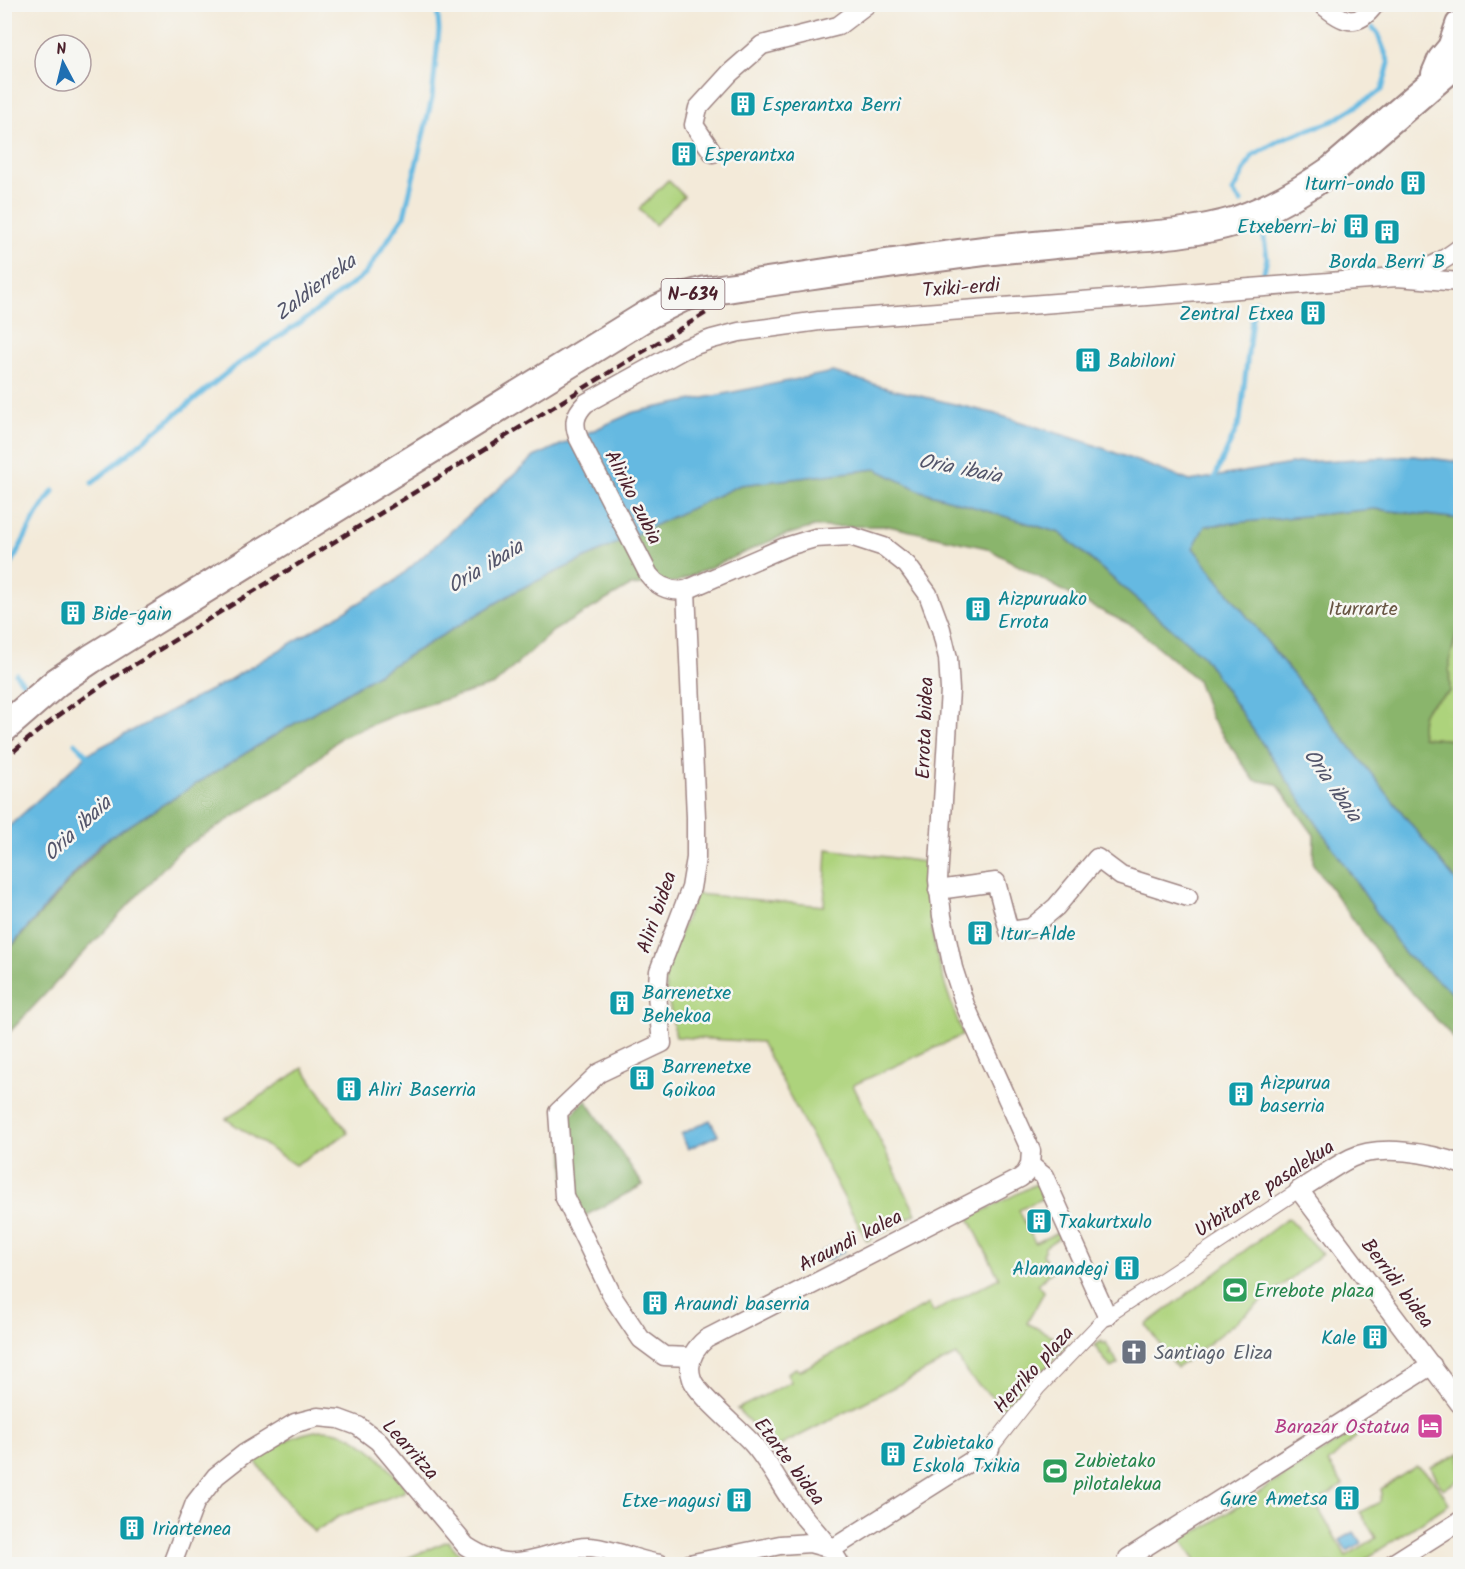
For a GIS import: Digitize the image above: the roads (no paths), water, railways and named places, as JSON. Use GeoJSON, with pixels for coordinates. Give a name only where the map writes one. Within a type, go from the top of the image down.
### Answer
{"type":"FeatureCollection","features":[{"type":"Feature","properties":{"kind":"highway"},"geometry":{"type":"LineString","coordinates":[[1430,86],[1442,60],[1452,48],[1461,25]]}},
{"type":"Feature","properties":{"kind":"highway","name":"N-634"},"geometry":{"type":"LineString","coordinates":[[5,726],[57,682],[91,659],[649,314],[672,302],[706,291],[937,257],[1172,234],[1216,226],[1278,203],[1316,181],[1332,170],[1461,60]]}},
{"type":"Feature","properties":{"kind":"street"},"geometry":{"type":"LineString","coordinates":[[713,153],[694,125],[698,108],[730,73],[762,45],[838,26],[867,4]]}},
{"type":"Feature","properties":{"kind":"street"},"geometry":{"type":"LineString","coordinates":[[1322,4],[1340,19],[1358,20],[1375,4]]}},
{"type":"Feature","properties":{"kind":"street"},"geometry":{"type":"LineString","coordinates":[[1397,278],[1426,270],[1461,248]]}},
{"type":"Feature","properties":{"kind":"street"},"geometry":{"type":"LineString","coordinates":[[1397,278],[1461,282]]}},
{"type":"Feature","properties":{"kind":"street","name":"Txiki-erdi"},"geometry":{"type":"LineString","coordinates":[[579,439],[575,430],[575,422],[586,403],[684,349],[739,332],[819,321],[1397,278]]}},
{"type":"Feature","properties":{"kind":"street","name":"Aliriko zubia"},"geometry":{"type":"LineString","coordinates":[[579,439],[649,575],[664,588],[686,590]]}},
{"type":"Feature","properties":{"kind":"street","name":"Errota bidea"},"geometry":{"type":"LineString","coordinates":[[686,590],[785,547],[815,538],[850,536],[884,547],[908,566],[928,594],[941,629],[948,658],[950,690],[938,890],[953,968],[965,1005],[1031,1151],[1030,1165],[1044,1176],[1107,1316]]}},
{"type":"Feature","properties":{"kind":"street","name":"Aliri bidea"},"geometry":{"type":"LineString","coordinates":[[686,590],[696,858],[691,888],[659,970],[657,995],[662,1043],[599,1072],[558,1112],[564,1197],[614,1299],[641,1339],[664,1356],[691,1357]]}},
{"type":"Feature","properties":{"kind":"street"},"geometry":{"type":"LineString","coordinates":[[938,890],[996,882],[1009,932],[1031,928],[1056,907],[1097,858],[1121,876],[1188,897]]}},
{"type":"Feature","properties":{"kind":"street","name":"Urbitarte pasalekua"},"geometry":{"type":"LineString","coordinates":[[1107,1316],[1299,1190],[1352,1158],[1372,1151],[1397,1151],[1447,1159],[1461,1164]]}},
{"type":"Feature","properties":{"kind":"street","name":"Araundi kalea"},"geometry":{"type":"LineString","coordinates":[[691,1357],[706,1339],[1020,1178],[1030,1165]]}},
{"type":"Feature","properties":{"kind":"street","name":"Berridi bidea"},"geometry":{"type":"LineString","coordinates":[[1299,1190],[1461,1404]]}},
{"type":"Feature","properties":{"kind":"street","name":"Herriko plaza"},"geometry":{"type":"LineString","coordinates":[[990,1449],[1038,1388],[1107,1316]]}},
{"type":"Feature","properties":{"kind":"street","name":"Etarte bidea"},"geometry":{"type":"LineString","coordinates":[[691,1357],[692,1381],[753,1444],[796,1507],[836,1557]]}},
{"type":"Feature","properties":{"kind":"street"},"geometry":{"type":"LineString","coordinates":[[1123,1561],[1432,1365]]}},
{"type":"Feature","properties":{"kind":"street","name":"Learritza"},"geometry":{"type":"LineString","coordinates":[[172,1564],[195,1503],[216,1476],[244,1454],[295,1424],[318,1417],[339,1419],[358,1426],[378,1441],[466,1546],[491,1562],[517,1564],[571,1549],[588,1547],[660,1564]]}},
{"type":"Feature","properties":{"kind":"street"},"geometry":{"type":"LineString","coordinates":[[689,1564],[780,1545],[810,1543],[836,1557],[990,1449]]}},
{"type":"Feature","properties":{"kind":"street"},"geometry":{"type":"LineString","coordinates":[[1392,1564],[1461,1521]]}},
{"type":"Feature","properties":{"kind":"water","name":"Oria ibaia"},"geometry":{"type":"Polygon","coordinates":[[[833,372],[887,388],[992,413],[1089,443],[1190,481],[1303,462],[1414,456],[1460,462],[1460,519],[1374,509],[1205,526],[1193,548],[1460,886],[1460,999],[1405,954],[1203,656],[1060,533],[921,491],[876,469],[740,485],[518,590],[262,743],[101,843],[5,953],[5,830],[89,753],[224,683],[394,582],[534,457],[634,412],[833,372]]]}},
{"type":"Feature","properties":{"kind":"water"},"geometry":{"type":"Polygon","coordinates":[[[710,1120],[718,1135],[688,1149],[681,1134],[710,1120]]]}},
{"type":"Feature","properties":{"kind":"water"},"geometry":{"type":"Polygon","coordinates":[[[840,1241],[845,1251],[826,1261],[821,1252],[840,1241]]]}},
{"type":"Feature","properties":{"kind":"water"},"geometry":{"type":"Polygon","coordinates":[[[1354,1532],[1361,1543],[1347,1551],[1340,1540],[1354,1532]]]}},
{"type":"Feature","properties":{"kind":"waterway","name":"Zaldierreka"},"geometry":{"type":"LineString","coordinates":[[92,483],[235,366],[307,318],[365,274],[404,216],[432,98],[439,30],[437,4]]}},
{"type":"Feature","properties":{"kind":"waterway"},"geometry":{"type":"LineString","coordinates":[[1241,202],[1233,192],[1252,156],[1284,138],[1333,121],[1382,90],[1389,63],[1377,32],[1373,28]]}},
{"type":"Feature","properties":{"kind":"waterway"},"geometry":{"type":"LineString","coordinates":[[1263,231],[1267,258],[1263,276]]}},
{"type":"Feature","properties":{"kind":"waterway"},"geometry":{"type":"LineString","coordinates":[[1213,481],[1240,421],[1256,301]]}},
{"type":"Feature","properties":{"kind":"waterway"},"geometry":{"type":"LineString","coordinates":[[4,578],[35,518],[53,491]]}},
{"type":"Feature","properties":{"kind":"waterway"},"geometry":{"type":"LineString","coordinates":[[4,645],[7,659]]}},
{"type":"Feature","properties":{"kind":"waterway"},"geometry":{"type":"LineString","coordinates":[[16,674],[24,684]]}},
{"type":"Feature","properties":{"kind":"waterway"},"geometry":{"type":"LineString","coordinates":[[75,743],[91,759]]}},
{"type":"Feature","properties":{"kind":"railway"},"geometry":{"type":"LineString","coordinates":[[4,760],[57,717],[113,678],[709,311]]}},
{"type":"Feature","properties":{"kind":"place","name":"Esperantxa Berri"},"geometry":{"type":"Point","coordinates":[743,104]}},
{"type":"Feature","properties":{"kind":"place","name":"Esperantxa"},"geometry":{"type":"Point","coordinates":[684,154]}},
{"type":"Feature","properties":{"kind":"place","name":"Iturri-ondo"},"geometry":{"type":"Point","coordinates":[1413,183]}},
{"type":"Feature","properties":{"kind":"place","name":"Etxeberri-bi"},"geometry":{"type":"Point","coordinates":[1356,226]}},
{"type":"Feature","properties":{"kind":"place","name":"Borda Berri B"},"geometry":{"type":"Point","coordinates":[1387,232]}},
{"type":"Feature","properties":{"kind":"place","name":"Zentral Etxea"},"geometry":{"type":"Point","coordinates":[1313,313]}},
{"type":"Feature","properties":{"kind":"place","name":"Babiloni"},"geometry":{"type":"Point","coordinates":[1088,360]}},
{"type":"Feature","properties":{"kind":"place","name":"Aizpuruako Errota"},"geometry":{"type":"Point","coordinates":[978,609]}},
{"type":"Feature","properties":{"kind":"place","name":"Bide-gain"},"geometry":{"type":"Point","coordinates":[73,613]}},
{"type":"Feature","properties":{"kind":"place","name":"Itur-Alde"},"geometry":{"type":"Point","coordinates":[980,933]}},
{"type":"Feature","properties":{"kind":"place","name":"Barrenetxe Behekoa"},"geometry":{"type":"Point","coordinates":[622,1003]}},
{"type":"Feature","properties":{"kind":"place","name":"Barrenetxe Goikoa"},"geometry":{"type":"Point","coordinates":[642,1078]}},
{"type":"Feature","properties":{"kind":"place","name":"Aliri Baserria"},"geometry":{"type":"Point","coordinates":[349,1089]}},
{"type":"Feature","properties":{"kind":"place","name":"Aizpurua baserria"},"geometry":{"type":"Point","coordinates":[1241,1094]}},
{"type":"Feature","properties":{"kind":"place","name":"Txakurtxulo"},"geometry":{"type":"Point","coordinates":[1039,1221]}},
{"type":"Feature","properties":{"kind":"place","name":"Alamandegi"},"geometry":{"type":"Point","coordinates":[1127,1268]}},
{"type":"Feature","properties":{"kind":"place","name":"Errebote plaza"},"geometry":{"type":"Point","coordinates":[1235,1290]}},
{"type":"Feature","properties":{"kind":"place","name":"Araundi baserria"},"geometry":{"type":"Point","coordinates":[655,1303]}},
{"type":"Feature","properties":{"kind":"place","name":"Kale"},"geometry":{"type":"Point","coordinates":[1375,1337]}},
{"type":"Feature","properties":{"kind":"place","name":"Santiago Eliza"},"geometry":{"type":"Point","coordinates":[1134,1352]}},
{"type":"Feature","properties":{"kind":"place","name":"Barazar Ostatua"},"geometry":{"type":"Point","coordinates":[1430,1426]}},
{"type":"Feature","properties":{"kind":"place","name":"Zubietako Eskola Txikia"},"geometry":{"type":"Point","coordinates":[893,1454]}},
{"type":"Feature","properties":{"kind":"place","name":"Zubietako pilotalekua"},"geometry":{"type":"Point","coordinates":[1055,1471]}},
{"type":"Feature","properties":{"kind":"place","name":"Gure Ametsa"},"geometry":{"type":"Point","coordinates":[1347,1498]}},
{"type":"Feature","properties":{"kind":"place","name":"Etxe-nagusi"},"geometry":{"type":"Point","coordinates":[739,1500]}},
{"type":"Feature","properties":{"kind":"place","name":"Iriartenea"},"geometry":{"type":"Point","coordinates":[132,1528]}},
{"type":"Feature","properties":{"kind":"park label","name":"Iturrarte"},"geometry":{"type":"Point","coordinates":[1363,608]}}]}
